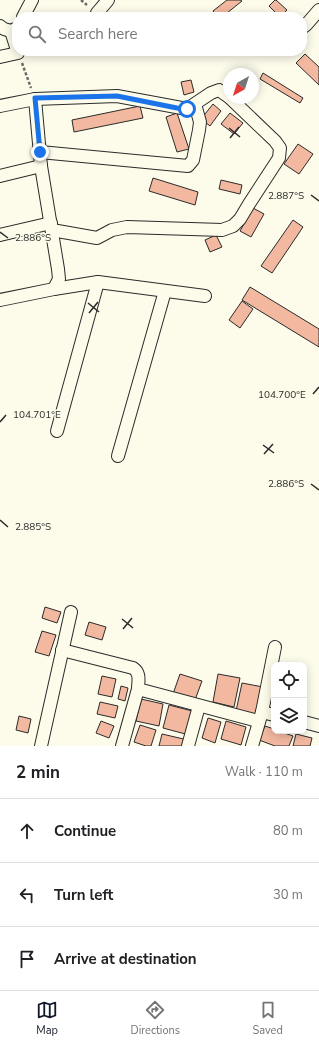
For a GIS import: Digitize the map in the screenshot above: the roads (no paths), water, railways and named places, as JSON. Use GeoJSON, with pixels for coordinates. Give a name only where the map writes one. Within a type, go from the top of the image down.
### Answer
{"type":"FeatureCollection","features":[{"type":"Feature","properties":{"kind":"street"},"geometry":{"type":"LineString","coordinates":[[26,12],[32,0]]}},
{"type":"Feature","properties":{"kind":"street"},"geometry":{"type":"LineString","coordinates":[[98,12],[108,0]]}},
{"type":"Feature","properties":{"kind":"street"},"geometry":{"type":"LineString","coordinates":[[307,25],[319,10]]}},
{"type":"Feature","properties":{"kind":"street"},"geometry":{"type":"LineString","coordinates":[[0,57],[12,53]]}},
{"type":"Feature","properties":{"kind":"street"},"geometry":{"type":"LineString","coordinates":[[0,106],[35,98],[117,96],[187,109],[211,93],[219,90],[223,93]]}},
{"type":"Feature","properties":{"kind":"street"},"geometry":{"type":"LineString","coordinates":[[35,98],[41,166],[52,226],[59,279],[54,289]]}},
{"type":"Feature","properties":{"kind":"street"},"geometry":{"type":"LineString","coordinates":[[40,152],[188,166],[193,160],[200,130],[200,122],[194,104]]}},
{"type":"Feature","properties":{"kind":"street"},"geometry":{"type":"LineString","coordinates":[[0,235],[52,226],[97,238],[112,230],[127,227],[222,230],[233,226],[240,219],[248,204],[279,158],[280,148],[275,141],[235,104]]}},
{"type":"Feature","properties":{"kind":"street"},"geometry":{"type":"LineString","coordinates":[[0,176],[41,166]]}},
{"type":"Feature","properties":{"kind":"street"},"geometry":{"type":"LineString","coordinates":[[57,431],[98,282]]}},
{"type":"Feature","properties":{"kind":"street"},"geometry":{"type":"LineString","coordinates":[[0,300],[98,282],[205,296]]}},
{"type":"Feature","properties":{"kind":"street"},"geometry":{"type":"LineString","coordinates":[[118,456],[165,290]]}},
{"type":"Feature","properties":{"kind":"street"},"geometry":{"type":"LineString","coordinates":[[41,746],[71,612]]}},
{"type":"Feature","properties":{"kind":"street"},"geometry":{"type":"LineString","coordinates":[[252,746],[275,647]]}},
{"type":"Feature","properties":{"kind":"street"},"geometry":{"type":"LineString","coordinates":[[62,650],[133,668],[138,672],[138,689],[122,746]]}},
{"type":"Feature","properties":{"kind":"street"},"geometry":{"type":"LineString","coordinates":[[138,689],[199,706],[260,716],[271,715]]}},
{"type":"Feature","properties":{"kind":"street"},"geometry":{"type":"LineString","coordinates":[[188,746],[199,706]]}},
{"type":"Feature","properties":{"kind":"street"},"geometry":{"type":"LineString","coordinates":[[307,723],[319,726]]}}]}
